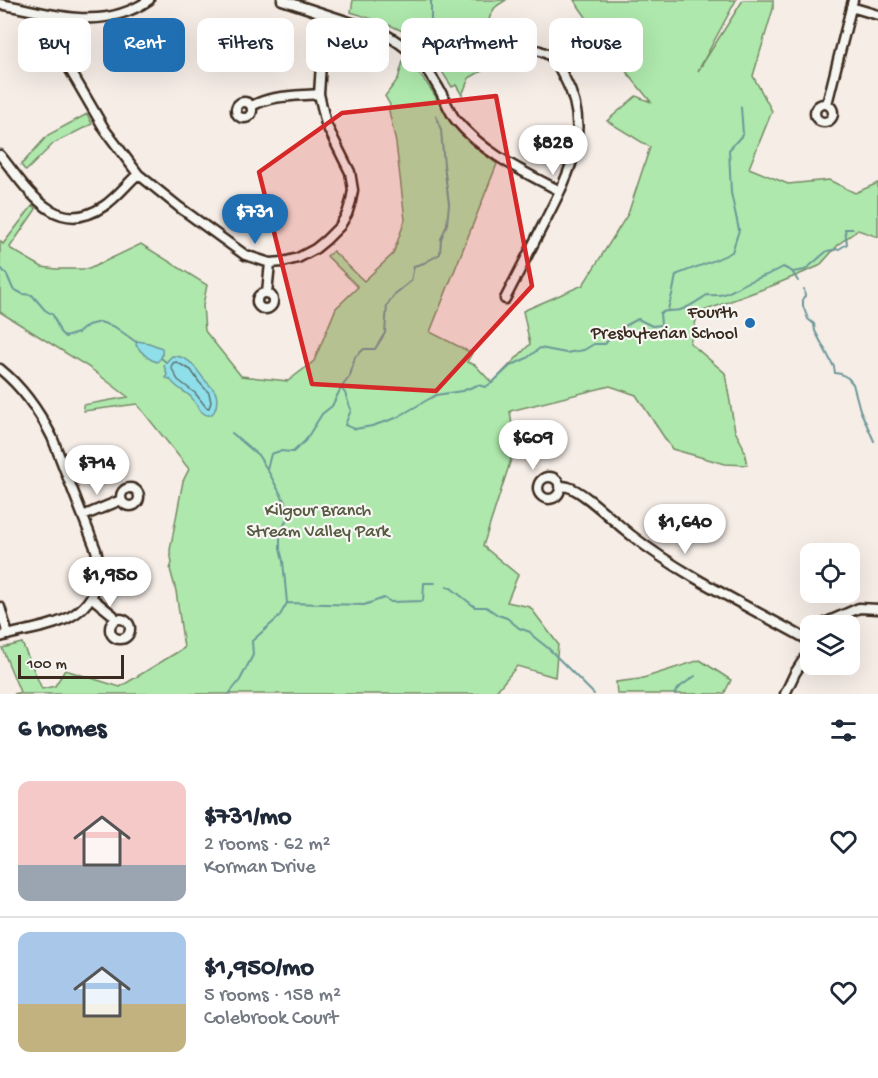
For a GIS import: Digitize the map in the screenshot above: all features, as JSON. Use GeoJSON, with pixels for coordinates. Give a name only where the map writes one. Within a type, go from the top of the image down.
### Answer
{"type":"FeatureCollection","features":[{"type":"Feature","properties":{"kind":"street"},"geometry":{"type":"LineString","coordinates":[[91,18],[127,12],[149,0]]}},
{"type":"Feature","properties":{"kind":"street"},"geometry":{"type":"LineString","coordinates":[[282,0],[335,18]]}},
{"type":"Feature","properties":{"kind":"street"},"geometry":{"type":"LineString","coordinates":[[827,104],[852,3],[878,15]]}},
{"type":"Feature","properties":{"kind":"street"},"geometry":{"type":"LineString","coordinates":[[0,4],[66,18]]}},
{"type":"Feature","properties":{"kind":"street"},"geometry":{"type":"LineString","coordinates":[[389,36],[415,54],[436,84],[454,117],[478,143],[502,160],[561,191]]}},
{"type":"Feature","properties":{"kind":"street"},"geometry":{"type":"LineString","coordinates":[[505,299],[561,191],[576,148],[578,128],[570,87],[557,63],[548,53],[537,50]]}},
{"type":"Feature","properties":{"kind":"street"},"geometry":{"type":"LineString","coordinates":[[71,72],[105,130],[138,174],[245,255],[270,263],[298,258],[315,249],[340,226],[351,201],[353,190],[350,172],[326,124],[319,94],[320,72]]}},
{"type":"Feature","properties":{"kind":"street"},"geometry":{"type":"LineString","coordinates":[[252,106],[272,98],[319,94]]}},
{"type":"Feature","properties":{"kind":"street"},"geometry":{"type":"LineString","coordinates":[[0,155],[33,196],[46,208],[62,216],[87,215],[105,206],[138,174]]}},
{"type":"Feature","properties":{"kind":"street"},"geometry":{"type":"LineString","coordinates":[[267,292],[270,263]]}},
{"type":"Feature","properties":{"kind":"street"},"geometry":{"type":"LineString","coordinates":[[0,369],[27,396],[52,436],[96,550],[100,570],[92,598],[78,614],[66,620],[4,636],[0,607]]}},
{"type":"Feature","properties":{"kind":"street"},"geometry":{"type":"LineString","coordinates":[[559,486],[570,487],[589,500],[632,536],[666,560],[727,597],[800,636]]}},
{"type":"Feature","properties":{"kind":"street"},"geometry":{"type":"LineString","coordinates":[[83,516],[121,500]]}},
{"type":"Feature","properties":{"kind":"street"},"geometry":{"type":"LineString","coordinates":[[92,598],[116,620]]}},
{"type":"Feature","properties":{"kind":"street"},"geometry":{"type":"LineString","coordinates":[[844,615],[860,608],[878,609]]}},
{"type":"Feature","properties":{"kind":"street"},"geometry":{"type":"LineString","coordinates":[[785,694],[800,665]]}},
{"type":"Feature","properties":{"kind":"highlighted area"},"geometry":{"type":"Polygon","coordinates":[[[496,96],[532,286],[436,391],[312,384],[259,172],[342,113],[496,96]]]}},
{"type":"Feature","properties":{"kind":"green space"},"geometry":{"type":"Polygon","coordinates":[[[353,0],[506,0],[495,8],[489,18],[401,18],[401,31],[389,25],[389,18],[369,18],[351,12],[353,0]]]}},
{"type":"Feature","properties":{"kind":"green space","name":"Kilgour Branch Stream Valley Park"},"geometry":{"type":"Polygon","coordinates":[[[574,0],[736,0],[698,71],[743,0],[773,0],[773,9],[753,76],[772,111],[749,168],[788,184],[829,180],[855,193],[878,183],[878,237],[858,230],[840,243],[819,266],[698,313],[690,343],[725,373],[735,431],[743,446],[747,465],[725,464],[672,449],[636,395],[610,386],[510,411],[515,447],[483,546],[518,575],[507,602],[530,607],[558,644],[555,677],[517,666],[494,694],[14,694],[20,692],[2,648],[22,643],[42,689],[55,686],[65,670],[120,687],[184,648],[176,591],[170,569],[172,563],[170,550],[183,481],[189,469],[137,404],[84,411],[83,405],[128,397],[90,368],[0,312],[0,241],[3,244],[33,205],[36,209],[10,247],[42,267],[89,269],[141,244],[207,285],[203,305],[205,331],[241,376],[288,381],[314,361],[336,308],[358,287],[327,256],[333,251],[364,281],[393,254],[405,220],[390,105],[385,96],[398,79],[401,68],[401,72],[416,72],[465,137],[497,164],[430,332],[472,353],[467,362],[475,365],[492,383],[530,344],[523,311],[583,285],[628,214],[650,147],[607,121],[636,96],[651,102],[627,72],[643,72],[643,18],[587,18],[574,0]]]}},
{"type":"Feature","properties":{"kind":"green space"},"geometry":{"type":"Polygon","coordinates":[[[442,72],[480,72],[469,78],[462,95],[456,85],[452,87],[442,72]]]}},
{"type":"Feature","properties":{"kind":"green space"},"geometry":{"type":"Polygon","coordinates":[[[87,114],[92,124],[54,143],[26,171],[21,165],[48,135],[87,114]]]}},
{"type":"Feature","properties":{"kind":"green space"},"geometry":{"type":"Polygon","coordinates":[[[700,660],[731,680],[724,694],[617,694],[616,682],[640,679],[700,660]]]}},
{"type":"Feature","properties":{"kind":"water"},"geometry":{"type":"Polygon","coordinates":[[[137,341],[162,348],[160,359],[157,362],[148,358],[136,345],[137,341]]]}},
{"type":"Feature","properties":{"kind":"water"},"geometry":{"type":"Polygon","coordinates":[[[172,356],[183,358],[191,363],[214,390],[217,402],[212,414],[206,415],[202,412],[191,397],[166,378],[164,366],[172,356]]]}},
{"type":"Feature","properties":{"kind":"waterway"},"geometry":{"type":"LineString","coordinates":[[431,0],[431,18]]}},
{"type":"Feature","properties":{"kind":"waterway"},"geometry":{"type":"LineString","coordinates":[[668,309],[676,275],[732,252],[739,230],[731,193],[729,150],[743,134],[741,107]]}},
{"type":"Feature","properties":{"kind":"waterway"},"geometry":{"type":"LineString","coordinates":[[267,469],[271,454],[280,451],[293,452],[305,441],[322,414],[332,406],[350,376],[355,357],[364,349],[375,349],[385,333],[387,305],[395,294],[411,281],[414,266],[440,254],[449,204],[441,130],[436,116]]}},
{"type":"Feature","properties":{"kind":"waterway"},"geometry":{"type":"LineString","coordinates":[[341,388],[351,410],[345,425],[355,429],[372,426],[396,418],[436,395],[462,391],[478,385],[485,387],[510,366],[527,358],[540,348],[566,353],[584,350],[594,344],[605,344],[616,331],[638,319],[652,326],[661,325],[660,313],[684,309],[707,295],[729,292],[783,267],[793,272],[805,270],[827,251],[839,249],[847,244],[845,229],[853,229]]}},
{"type":"Feature","properties":{"kind":"waterway"},"geometry":{"type":"LineString","coordinates":[[0,267],[7,275],[13,289],[32,295],[45,310],[53,315],[60,332],[65,337],[78,333],[88,325],[100,322],[115,327],[136,342]]}},
{"type":"Feature","properties":{"kind":"waterway"},"geometry":{"type":"LineString","coordinates":[[793,273],[798,281]]}},
{"type":"Feature","properties":{"kind":"waterway"},"geometry":{"type":"LineString","coordinates":[[804,289],[803,306],[808,319],[814,324],[815,331],[835,373],[848,378],[853,384],[860,410],[874,441]]}},
{"type":"Feature","properties":{"kind":"waterway"},"geometry":{"type":"LineString","coordinates":[[161,358],[166,362]]}},
{"type":"Feature","properties":{"kind":"waterway"},"geometry":{"type":"LineString","coordinates":[[229,694],[240,680],[253,655],[252,641],[279,617],[287,603],[280,549],[280,534],[286,521],[287,506],[258,455],[232,433]]}},
{"type":"Feature","properties":{"kind":"waterway"},"geometry":{"type":"LineString","coordinates":[[287,603],[364,605],[384,598],[391,602],[423,601],[424,583],[435,583]]}},
{"type":"Feature","properties":{"kind":"waterway"},"geometry":{"type":"LineString","coordinates":[[447,587],[475,607],[486,607],[507,618],[519,628],[530,632],[594,694]]}},
{"type":"Feature","properties":{"kind":"waterway"},"geometry":{"type":"LineString","coordinates":[[674,694],[695,676]]}},
{"type":"Feature","properties":{"kind":"place","name":"Fourth Presbyterian School"},"geometry":{"type":"Point","coordinates":[750,323]}}]}
